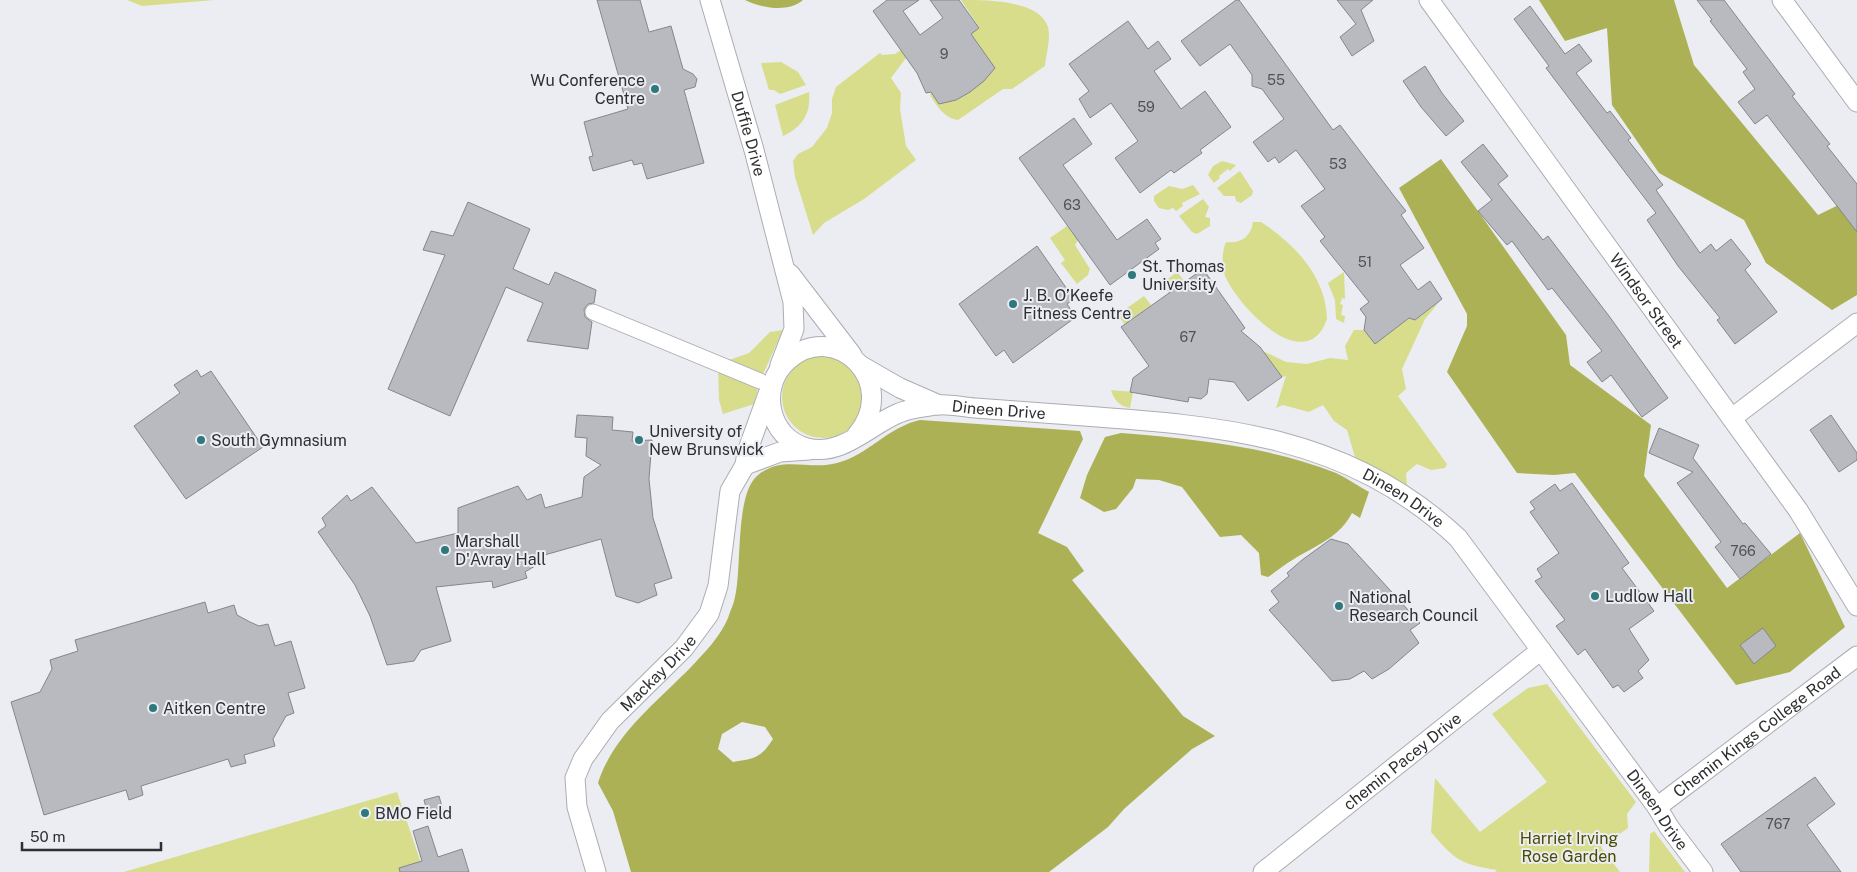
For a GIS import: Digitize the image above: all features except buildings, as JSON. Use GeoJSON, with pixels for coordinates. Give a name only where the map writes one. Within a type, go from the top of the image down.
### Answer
{"type":"FeatureCollection","features":[{"type":"Feature","properties":{"kind":"street","name":"Duffie Drive"},"geometry":{"type":"LineString","coordinates":[[710,0],[785,267],[793,302],[794,329],[769,380]]}},
{"type":"Feature","properties":{"kind":"street","name":"Windsor Street"},"geometry":{"type":"LineString","coordinates":[[1430,0],[1798,510],[1857,606]]}},
{"type":"Feature","properties":{"kind":"street"},"geometry":{"type":"LineString","coordinates":[[1782,0],[1857,102]]}},
{"type":"Feature","properties":{"kind":"street","name":"Duffie Drive"},"geometry":{"type":"LineString","coordinates":[[785,267],[857,362],[900,388],[939,405]]}},
{"type":"Feature","properties":{"kind":"street"},"geometry":{"type":"LineString","coordinates":[[593,312],[769,380]]}},
{"type":"Feature","properties":{"kind":"street"},"geometry":{"type":"LineString","coordinates":[[1732,418],[1857,323]]}},
{"type":"Feature","properties":{"kind":"street"},"geometry":{"type":"LineString","coordinates":[[816,450],[799,445],[784,434],[772,413],[769,380],[790,358],[816,347],[834,349],[857,362],[870,383],[872,408],[865,426],[856,436]]}},
{"type":"Feature","properties":{"kind":"street","name":"Mackay Drive"},"geometry":{"type":"LineString","coordinates":[[596,872],[577,807],[575,778],[583,759],[610,721],[684,648],[709,614],[718,586],[728,499],[733,484],[745,465],[769,380]]}},
{"type":"Feature","properties":{"kind":"street"},"geometry":{"type":"LineString","coordinates":[[745,465],[780,452],[842,446],[856,436],[902,411],[939,405]]}},
{"type":"Feature","properties":{"kind":"street","name":"Dineen Drive"},"geometry":{"type":"LineString","coordinates":[[939,405],[1148,420],[1229,430],[1298,446],[1338,460],[1399,493],[1448,528],[1468,550],[1540,650],[1658,807],[1669,827],[1702,872]]}},
{"type":"Feature","properties":{"kind":"street","name":"chemin Pacey Drive"},"geometry":{"type":"LineString","coordinates":[[1262,872],[1540,650]]}},
{"type":"Feature","properties":{"kind":"street","name":"Chemin Kings College Road"},"geometry":{"type":"LineString","coordinates":[[1658,807],[1857,656]]}},
{"type":"Feature","properties":{"kind":"green space"},"geometry":{"type":"Polygon","coordinates":[[[127,0],[215,0],[142,6],[127,0]]]}},
{"type":"Feature","properties":{"kind":"green space"},"geometry":{"type":"Polygon","coordinates":[[[745,0],[803,0],[790,7],[775,8],[745,0]]]}},
{"type":"Feature","properties":{"kind":"green space"},"geometry":{"type":"Polygon","coordinates":[[[961,0],[998,1],[1035,11],[1043,18],[1048,27],[1049,36],[1045,66],[1012,89],[1003,89],[958,120],[949,117],[941,111],[930,95],[931,92],[940,104],[948,101],[963,95],[977,86],[995,68],[971,34],[979,27],[961,0]]]}},
{"type":"Feature","properties":{"kind":"green space"},"geometry":{"type":"Polygon","coordinates":[[[1539,0],[1674,0],[1694,65],[1818,215],[1857,196],[1857,295],[1832,310],[1766,263],[1744,220],[1659,173],[1612,105],[1607,28],[1565,41],[1539,0]]]}},
{"type":"Feature","properties":{"kind":"green space"},"geometry":{"type":"Polygon","coordinates":[[[901,50],[906,58],[891,78],[901,93],[900,109],[906,146],[916,160],[864,199],[824,223],[813,235],[795,177],[793,161],[798,154],[812,147],[827,128],[832,113],[832,99],[836,87],[880,53],[882,55],[895,54],[901,50]]]}},
{"type":"Feature","properties":{"kind":"green space"},"geometry":{"type":"Polygon","coordinates":[[[781,62],[798,72],[806,85],[780,94],[774,90],[769,90],[761,63],[781,62]]]}},
{"type":"Feature","properties":{"kind":"green space"},"geometry":{"type":"Polygon","coordinates":[[[809,92],[809,106],[801,124],[783,136],[775,105],[809,92]]]}},
{"type":"Feature","properties":{"kind":"green space"},"geometry":{"type":"Polygon","coordinates":[[[1441,159],[1566,335],[1570,365],[1651,425],[1644,476],[1727,588],[1800,533],[1845,627],[1790,672],[1736,685],[1575,473],[1554,475],[1517,473],[1447,372],[1467,326],[1467,314],[1399,188],[1441,159]]]}},
{"type":"Feature","properties":{"kind":"green space"},"geometry":{"type":"Polygon","coordinates":[[[1222,161],[1236,165],[1230,171],[1228,169],[1219,176],[1220,178],[1214,183],[1208,175],[1213,166],[1222,161]]]}},
{"type":"Feature","properties":{"kind":"green space"},"geometry":{"type":"Polygon","coordinates":[[[1240,171],[1253,191],[1252,195],[1241,203],[1236,201],[1235,196],[1224,196],[1217,188],[1240,171]]]}},
{"type":"Feature","properties":{"kind":"green space"},"geometry":{"type":"Polygon","coordinates":[[[1193,185],[1200,194],[1182,203],[1183,206],[1176,211],[1173,208],[1168,210],[1159,208],[1154,201],[1154,196],[1169,186],[1182,189],[1193,185]]]}},
{"type":"Feature","properties":{"kind":"green space"},"geometry":{"type":"Polygon","coordinates":[[[1203,199],[1209,207],[1205,217],[1210,218],[1210,226],[1197,234],[1192,232],[1179,216],[1203,199]]]}},
{"type":"Feature","properties":{"kind":"green space"},"geometry":{"type":"Polygon","coordinates":[[[1253,222],[1261,222],[1286,241],[1297,251],[1315,276],[1321,289],[1327,319],[1317,336],[1303,342],[1288,339],[1271,330],[1255,317],[1230,286],[1223,269],[1226,242],[1240,241],[1250,232],[1253,222]]]}},
{"type":"Feature","properties":{"kind":"green space"},"geometry":{"type":"Polygon","coordinates":[[[1067,226],[1078,240],[1075,245],[1090,269],[1088,275],[1077,284],[1061,263],[1065,260],[1050,238],[1067,226]]]}},
{"type":"Feature","properties":{"kind":"green space"},"geometry":{"type":"Polygon","coordinates":[[[1177,272],[1185,282],[1169,293],[1162,283],[1177,272]]]}},
{"type":"Feature","properties":{"kind":"green space"},"geometry":{"type":"Polygon","coordinates":[[[1344,272],[1345,299],[1342,298],[1340,304],[1343,305],[1341,315],[1345,316],[1344,323],[1336,319],[1335,300],[1328,283],[1344,272]]]}},
{"type":"Feature","properties":{"kind":"green space"},"geometry":{"type":"Polygon","coordinates":[[[1144,296],[1151,305],[1125,324],[1117,315],[1144,296]]]}},
{"type":"Feature","properties":{"kind":"green space"},"geometry":{"type":"Polygon","coordinates":[[[1440,301],[1425,319],[1402,369],[1406,389],[1398,396],[1447,464],[1445,468],[1431,470],[1417,464],[1406,473],[1407,486],[1355,457],[1347,430],[1334,421],[1323,405],[1309,412],[1283,405],[1276,408],[1286,376],[1282,377],[1263,351],[1286,362],[1307,364],[1330,358],[1348,360],[1345,346],[1354,330],[1364,330],[1373,341],[1377,342],[1409,318],[1415,320],[1440,301]]]}},
{"type":"Feature","properties":{"kind":"green space"},"geometry":{"type":"Polygon","coordinates":[[[783,330],[760,381],[754,404],[723,414],[719,400],[718,364],[749,353],[770,332],[783,330]]]}},
{"type":"Feature","properties":{"kind":"green space"},"geometry":{"type":"Polygon","coordinates":[[[823,356],[839,359],[852,368],[861,381],[864,397],[861,413],[852,426],[839,435],[823,438],[807,435],[794,426],[785,413],[782,397],[785,381],[794,368],[807,359],[823,356]]]}},
{"type":"Feature","properties":{"kind":"green space"},"geometry":{"type":"Polygon","coordinates":[[[1111,390],[1133,392],[1130,408],[1118,402],[1111,390]]]}},
{"type":"Feature","properties":{"kind":"green space"},"geometry":{"type":"Polygon","coordinates":[[[920,420],[1080,431],[1083,439],[1038,533],[1067,547],[1084,571],[1072,580],[1183,716],[1215,736],[1192,749],[1124,809],[1108,827],[1049,872],[631,872],[613,811],[598,783],[614,749],[625,734],[692,666],[717,638],[725,625],[735,597],[742,515],[750,485],[766,469],[776,466],[786,464],[827,465],[848,459],[909,424],[920,420]],[[742,722],[722,734],[718,749],[733,762],[746,760],[761,754],[773,739],[765,727],[742,722]]]}},
{"type":"Feature","properties":{"kind":"green space"},"geometry":{"type":"Polygon","coordinates":[[[1121,433],[1203,441],[1284,456],[1336,473],[1369,492],[1360,518],[1352,513],[1334,535],[1268,577],[1261,575],[1259,553],[1241,535],[1220,537],[1182,487],[1159,480],[1136,479],[1133,488],[1116,509],[1104,512],[1080,498],[1087,475],[1105,437],[1121,433]]]}},
{"type":"Feature","properties":{"kind":"green space","name":"Harriet Irving Rose Garden"},"geometry":{"type":"Polygon","coordinates":[[[1547,684],[1636,802],[1627,814],[1628,828],[1601,847],[1620,872],[1495,872],[1497,870],[1466,863],[1459,859],[1446,849],[1431,832],[1435,778],[1480,832],[1547,782],[1492,714],[1528,688],[1547,684]]]}},
{"type":"Feature","properties":{"kind":"green space","name":"BMO Field"},"geometry":{"type":"Polygon","coordinates":[[[397,792],[424,872],[124,872],[397,792]]]}},
{"type":"Feature","properties":{"kind":"green space"},"geometry":{"type":"Polygon","coordinates":[[[1654,831],[1685,872],[1649,872],[1650,834],[1654,831]]]}},
{"type":"Feature","properties":{"kind":"place","name":"Wu Conference Centre"},"geometry":{"type":"Point","coordinates":[655,89]}},
{"type":"Feature","properties":{"kind":"place","name":"St. Thomas University"},"geometry":{"type":"Point","coordinates":[1132,275]}},
{"type":"Feature","properties":{"kind":"place","name":"J. B. O’Keefe Fitness Centre"},"geometry":{"type":"Point","coordinates":[1013,304]}},
{"type":"Feature","properties":{"kind":"place","name":"South Gymnasium"},"geometry":{"type":"Point","coordinates":[201,440]}},
{"type":"Feature","properties":{"kind":"place","name":"University of New Brunswick"},"geometry":{"type":"Point","coordinates":[639,440]}},
{"type":"Feature","properties":{"kind":"place","name":"Marshall D'Avray Hall"},"geometry":{"type":"Point","coordinates":[445,550]}},
{"type":"Feature","properties":{"kind":"place","name":"Ludlow Hall"},"geometry":{"type":"Point","coordinates":[1595,596]}},
{"type":"Feature","properties":{"kind":"place","name":"National Research Council"},"geometry":{"type":"Point","coordinates":[1339,606]}},
{"type":"Feature","properties":{"kind":"place","name":"Aitken Centre"},"geometry":{"type":"Point","coordinates":[153,708]}},
{"type":"Feature","properties":{"kind":"place","name":"BMO Field"},"geometry":{"type":"Point","coordinates":[365,813]}}]}
